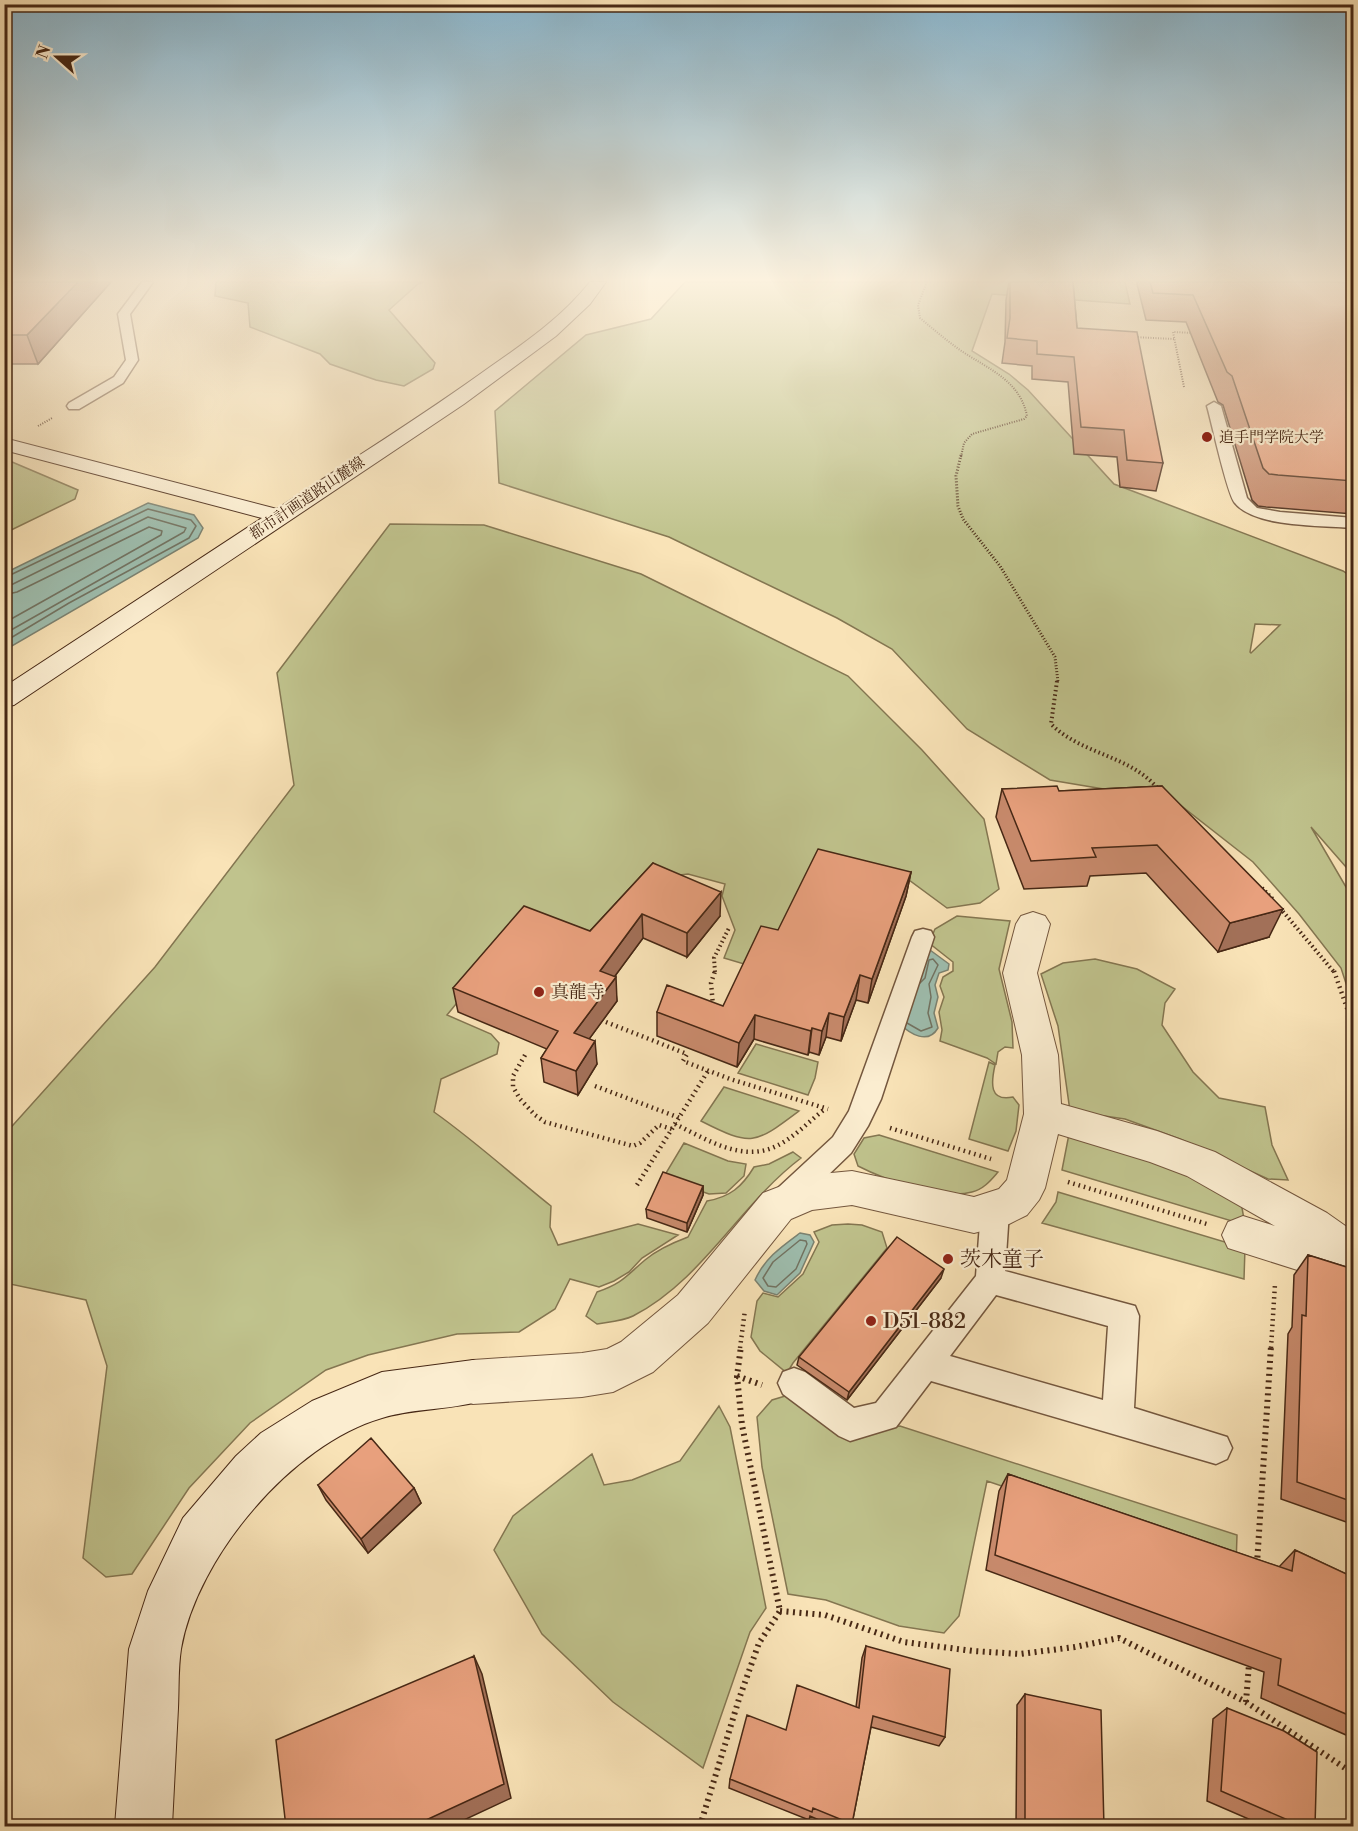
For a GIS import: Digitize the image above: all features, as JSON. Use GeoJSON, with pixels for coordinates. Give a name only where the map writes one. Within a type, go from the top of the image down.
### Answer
{"type":"FeatureCollection","features":[{"type":"Feature","properties":{"kind":"street","name":"都市計画道路山麓線"},"geometry":{"type":"LineString","coordinates":[[4,699],[457,400],[502,367]]}},
{"type":"Feature","properties":{"kind":"street"},"geometry":{"type":"LineString","coordinates":[[4,444],[279,516]]}},
{"type":"Feature","properties":{"kind":"street"},"geometry":{"type":"LineString","coordinates":[[143,1827],[155,1648],[166,1609],[201,1536],[253,1473],[270,1457],[328,1417],[382,1395],[474,1382],[582,1375],[613,1370],[637,1357],[693,1309],[777,1206],[810,1194],[852,1188],[951,1212],[974,1215],[995,1211],[1013,1202],[1025,1188],[1043,1114],[1040,1055],[1020,974],[1033,924]]}},
{"type":"Feature","properties":{"kind":"street"},"geometry":{"type":"LineString","coordinates":[[1043,1114],[1157,1147],[1201,1164],[1312,1226],[1353,1256]]}},
{"type":"Feature","properties":{"kind":"street"},"geometry":{"type":"LineString","coordinates":[[1260,1240],[1353,1269]]}},
{"type":"Feature","properties":{"kind":"lane"},"geometry":{"type":"LineString","coordinates":[[74,406],[119,380],[127,367]]}},
{"type":"Feature","properties":{"kind":"lane"},"geometry":{"type":"LineString","coordinates":[[1214,406],[1240,500],[1252,512],[1280,517],[1353,523]]}},
{"type":"Feature","properties":{"kind":"lane"},"geometry":{"type":"LineString","coordinates":[[777,1206],[842,1145],[859,1119],[868,1099],[923,937]]}},
{"type":"Feature","properties":{"kind":"lane"},"geometry":{"type":"LineString","coordinates":[[794,1383],[850,1425],[885,1416],[990,1280],[995,1211]]}},
{"type":"Feature","properties":{"kind":"lane"},"geometry":{"type":"LineString","coordinates":[[990,1280],[1124,1316],[1117,1420]]}},
{"type":"Feature","properties":{"kind":"lane"},"geometry":{"type":"LineString","coordinates":[[925,1364],[1216,1448]]}},
{"type":"Feature","properties":{"kind":"path"},"geometry":{"type":"LineString","coordinates":[[990,367],[1003,375],[1025,401],[1027,416],[1024,419],[972,434],[964,443],[956,476],[963,519],[999,566],[1055,657],[1058,687],[1051,724],[1066,737],[1140,772],[1155,783],[1164,798]]}},
{"type":"Feature","properties":{"kind":"path"},"geometry":{"type":"LineString","coordinates":[[1180,367],[1184,387]]}},
{"type":"Feature","properties":{"kind":"path"},"geometry":{"type":"LineString","coordinates":[[30,431],[74,406]]}},
{"type":"Feature","properties":{"kind":"path"},"geometry":{"type":"LineString","coordinates":[[1257,882],[1333,969],[1353,1028]]}},
{"type":"Feature","properties":{"kind":"path"},"geometry":{"type":"LineString","coordinates":[[709,1015],[713,1006],[711,983],[715,975],[714,958],[729,928]]}},
{"type":"Feature","properties":{"kind":"path"},"geometry":{"type":"LineString","coordinates":[[606,1022],[687,1054]]}},
{"type":"Feature","properties":{"kind":"path"},"geometry":{"type":"LineString","coordinates":[[691,1048],[683,1061],[814,1105]]}},
{"type":"Feature","properties":{"kind":"path"},"geometry":{"type":"LineString","coordinates":[[525,1055],[514,1070],[512,1086],[521,1101],[537,1117],[545,1122],[633,1146],[659,1125],[674,1126],[725,1147],[761,1150],[773,1148],[826,1108]]}},
{"type":"Feature","properties":{"kind":"path"},"geometry":{"type":"LineString","coordinates":[[637,1185],[708,1071]]}},
{"type":"Feature","properties":{"kind":"path"},"geometry":{"type":"LineString","coordinates":[[595,1086],[680,1118]]}},
{"type":"Feature","properties":{"kind":"path"},"geometry":{"type":"LineString","coordinates":[[889,1128],[1003,1162]]}},
{"type":"Feature","properties":{"kind":"path"},"geometry":{"type":"LineString","coordinates":[[1060,1180],[1260,1240],[1265,1468],[1256,1573]]}},
{"type":"Feature","properties":{"kind":"path"},"geometry":{"type":"LineString","coordinates":[[700,1827],[739,1699],[759,1643],[780,1611],[742,1425],[737,1377],[747,1299],[727,1268]]}},
{"type":"Feature","properties":{"kind":"path"},"geometry":{"type":"LineString","coordinates":[[780,1611],[825,1615],[904,1642],[973,1651],[1020,1654],[1075,1647],[1119,1638],[1246,1702],[1353,1774]]}},
{"type":"Feature","properties":{"kind":"path"},"geometry":{"type":"LineString","coordinates":[[1246,1702],[1250,1655]]}},
{"type":"Feature","properties":{"kind":"green space"},"geometry":{"type":"Polygon","coordinates":[[[340,367],[434,367],[404,386],[376,380],[340,367]]]}},
{"type":"Feature","properties":{"kind":"green space"},"geometry":{"type":"Polygon","coordinates":[[[547,367],[998,367],[1028,390],[1114,484],[1343,571],[1353,578],[1353,875],[1311,827],[1353,899],[1353,1005],[1341,968],[1299,914],[1253,862],[1175,801],[1050,780],[967,729],[892,649],[837,618],[669,537],[499,483],[495,411],[547,367]],[[1255,624],[1251,653],[1280,625],[1255,624]]]}},
{"type":"Feature","properties":{"kind":"green space"},"geometry":{"type":"Polygon","coordinates":[[[5,459],[78,490],[75,499],[5,533],[5,459]]]}},
{"type":"Feature","properties":{"kind":"green space"},"geometry":{"type":"Polygon","coordinates":[[[390,524],[484,525],[641,574],[848,676],[922,750],[984,819],[999,889],[980,903],[947,908],[898,872],[774,949],[744,964],[724,958],[735,930],[722,896],[725,884],[688,874],[646,879],[605,922],[577,938],[524,921],[447,1015],[491,1034],[499,1043],[497,1054],[441,1079],[434,1112],[551,1206],[550,1227],[558,1245],[638,1224],[678,1235],[642,1258],[629,1272],[614,1281],[599,1287],[570,1279],[555,1309],[519,1332],[457,1334],[368,1355],[326,1370],[250,1423],[189,1488],[132,1574],[106,1577],[83,1558],[107,1366],[86,1300],[5,1283],[5,1134],[155,967],[294,785],[277,673],[390,524]]]}},
{"type":"Feature","properties":{"kind":"green space"},"geometry":{"type":"Polygon","coordinates":[[[957,916],[1010,921],[999,969],[1012,1022],[1013,1048],[1005,1047],[998,1052],[996,1064],[987,1058],[940,1041],[942,1030],[939,1012],[944,997],[940,986],[943,977],[953,971],[953,962],[929,943],[935,929],[957,916]]]}},
{"type":"Feature","properties":{"kind":"green space"},"geometry":{"type":"Polygon","coordinates":[[[1095,959],[1137,969],[1175,989],[1165,1003],[1162,1025],[1193,1072],[1219,1098],[1265,1107],[1272,1145],[1288,1180],[1268,1179],[1180,1139],[1125,1119],[1070,1111],[1058,1026],[1041,974],[1063,963],[1095,959]]]}},
{"type":"Feature","properties":{"kind":"green space"},"geometry":{"type":"Polygon","coordinates":[[[756,1044],[818,1062],[808,1095],[738,1073],[756,1044]]]}},
{"type":"Feature","properties":{"kind":"green space"},"geometry":{"type":"Polygon","coordinates":[[[989,1062],[995,1065],[993,1084],[996,1094],[999,1097],[1013,1097],[1019,1105],[1016,1131],[1008,1151],[969,1139],[989,1062]]]}},
{"type":"Feature","properties":{"kind":"green space"},"geometry":{"type":"Polygon","coordinates":[[[724,1087],[799,1111],[762,1136],[743,1138],[732,1135],[701,1121],[724,1087]]]}},
{"type":"Feature","properties":{"kind":"green space"},"geometry":{"type":"Polygon","coordinates":[[[1069,1134],[1155,1160],[1241,1202],[1245,1225],[1062,1170],[1069,1134]]]}},
{"type":"Feature","properties":{"kind":"green space"},"geometry":{"type":"Polygon","coordinates":[[[879,1135],[998,1172],[987,1184],[972,1192],[945,1193],[914,1187],[858,1166],[854,1154],[864,1138],[879,1135]]]}},
{"type":"Feature","properties":{"kind":"green space"},"geometry":{"type":"Polygon","coordinates":[[[684,1143],[728,1161],[746,1164],[744,1176],[726,1193],[709,1194],[663,1178],[684,1143]]]}},
{"type":"Feature","properties":{"kind":"green space"},"geometry":{"type":"Polygon","coordinates":[[[793,1152],[801,1158],[759,1197],[680,1283],[658,1301],[633,1316],[620,1320],[597,1324],[586,1316],[597,1292],[619,1282],[660,1249],[688,1237],[707,1201],[735,1190],[754,1167],[769,1164],[793,1152]]]}},
{"type":"Feature","properties":{"kind":"green space"},"geometry":{"type":"Polygon","coordinates":[[[1058,1192],[1245,1248],[1244,1279],[1042,1223],[1056,1202],[1058,1192]]]}},
{"type":"Feature","properties":{"kind":"green space"},"geometry":{"type":"Polygon","coordinates":[[[832,1225],[862,1225],[882,1232],[887,1248],[787,1373],[760,1351],[751,1337],[757,1301],[763,1293],[778,1297],[803,1274],[819,1242],[814,1232],[832,1225]]]}},
{"type":"Feature","properties":{"kind":"green space"},"geometry":{"type":"Polygon","coordinates":[[[795,1393],[848,1434],[900,1426],[1237,1535],[1236,1566],[987,1481],[959,1616],[944,1633],[899,1626],[826,1600],[788,1594],[762,1467],[757,1417],[772,1400],[795,1393]]]}},
{"type":"Feature","properties":{"kind":"green space"},"geometry":{"type":"Polygon","coordinates":[[[719,1406],[730,1427],[766,1608],[750,1632],[703,1768],[613,1702],[542,1634],[494,1550],[513,1516],[592,1454],[604,1485],[632,1480],[680,1461],[719,1406]]]}},
{"type":"Feature","properties":{"kind":"water"},"geometry":{"type":"Polygon","coordinates":[[[148,503],[194,515],[203,528],[198,538],[5,650],[5,573],[148,503]]]}},
{"type":"Feature","properties":{"kind":"water"},"geometry":{"type":"Polygon","coordinates":[[[930,950],[949,964],[948,970],[939,973],[935,985],[938,997],[934,1013],[938,1028],[934,1033],[924,1037],[914,1034],[900,1024],[922,955],[930,950]]]}},
{"type":"Feature","properties":{"kind":"water"},"geometry":{"type":"Polygon","coordinates":[[[800,1233],[810,1235],[814,1242],[800,1273],[777,1295],[764,1291],[755,1280],[759,1272],[774,1254],[800,1233]]]}},
{"type":"Feature","properties":{"kind":"building"},"geometry":{"type":"Polygon","coordinates":[[[1075,367],[1144,367],[1163,463],[1127,460],[1124,430],[1081,427],[1075,367]]]}},
{"type":"Feature","properties":{"kind":"building"},"geometry":{"type":"Polygon","coordinates":[[[1225,367],[1353,367],[1353,419],[1347,418],[1353,433],[1353,481],[1269,474],[1263,468],[1232,376],[1225,367]]]}},
{"type":"Feature","properties":{"kind":"building"},"geometry":{"type":"Polygon","coordinates":[[[1057,786],[1059,791],[1162,786],[1283,909],[1230,923],[1157,845],[1092,848],[1096,857],[1031,861],[1002,789],[1057,786]]]}},
{"type":"Feature","properties":{"kind":"building"},"geometry":{"type":"Polygon","coordinates":[[[818,849],[911,872],[872,979],[860,975],[844,1017],[829,1013],[822,1031],[812,1028],[811,1031],[755,1015],[739,1043],[657,1012],[667,985],[723,1006],[761,926],[778,930],[818,849]]]}},
{"type":"Feature","properties":{"kind":"building"},"geometry":{"type":"Polygon","coordinates":[[[653,863],[721,892],[687,933],[642,914],[600,971],[616,977],[574,1033],[595,1041],[576,1071],[541,1058],[558,1031],[453,988],[524,906],[590,931],[653,863]]]}},
{"type":"Feature","properties":{"kind":"building"},"geometry":{"type":"Polygon","coordinates":[[[663,1172],[703,1186],[687,1223],[646,1209],[663,1172]]]}},
{"type":"Feature","properties":{"kind":"building"},"geometry":{"type":"Polygon","coordinates":[[[897,1237],[944,1269],[849,1392],[799,1357],[897,1237]]]}},
{"type":"Feature","properties":{"kind":"building"},"geometry":{"type":"Polygon","coordinates":[[[1308,1255],[1353,1269],[1353,1502],[1297,1482],[1302,1315],[1306,1316],[1308,1255]]]}},
{"type":"Feature","properties":{"kind":"building"},"geometry":{"type":"Polygon","coordinates":[[[371,1438],[414,1488],[361,1539],[318,1485],[371,1438]]]}},
{"type":"Feature","properties":{"kind":"building"},"geometry":{"type":"Polygon","coordinates":[[[1008,1474],[1292,1571],[1295,1550],[1353,1577],[1353,1717],[1278,1685],[1281,1659],[995,1555],[1008,1474]]]}},
{"type":"Feature","properties":{"kind":"building"},"geometry":{"type":"Polygon","coordinates":[[[866,1646],[950,1669],[945,1737],[873,1716],[852,1824],[813,1808],[812,1812],[730,1779],[747,1715],[786,1730],[797,1685],[859,1708],[866,1646]]]}},
{"type":"Feature","properties":{"kind":"building"},"geometry":{"type":"Polygon","coordinates":[[[474,1656],[504,1784],[411,1827],[286,1827],[276,1740],[474,1656]]]}},
{"type":"Feature","properties":{"kind":"building"},"geometry":{"type":"Polygon","coordinates":[[[1025,1694],[1101,1710],[1104,1827],[1025,1827],[1025,1694]]]}},
{"type":"Feature","properties":{"kind":"building"},"geometry":{"type":"Polygon","coordinates":[[[1227,1708],[1284,1731],[1317,1752],[1315,1827],[1304,1827],[1221,1791],[1227,1708]]]}},
{"type":"Feature","properties":{"kind":"place","name":"追手門学院大学"},"geometry":{"type":"Point","coordinates":[1207,437]}},
{"type":"Feature","properties":{"kind":"place","name":"真龍寺"},"geometry":{"type":"Point","coordinates":[539,992]}},
{"type":"Feature","properties":{"kind":"place","name":"茨木童子"},"geometry":{"type":"Point","coordinates":[948,1259]}},
{"type":"Feature","properties":{"kind":"place","name":"D51-882"},"geometry":{"type":"Point","coordinates":[871,1321]}}]}
